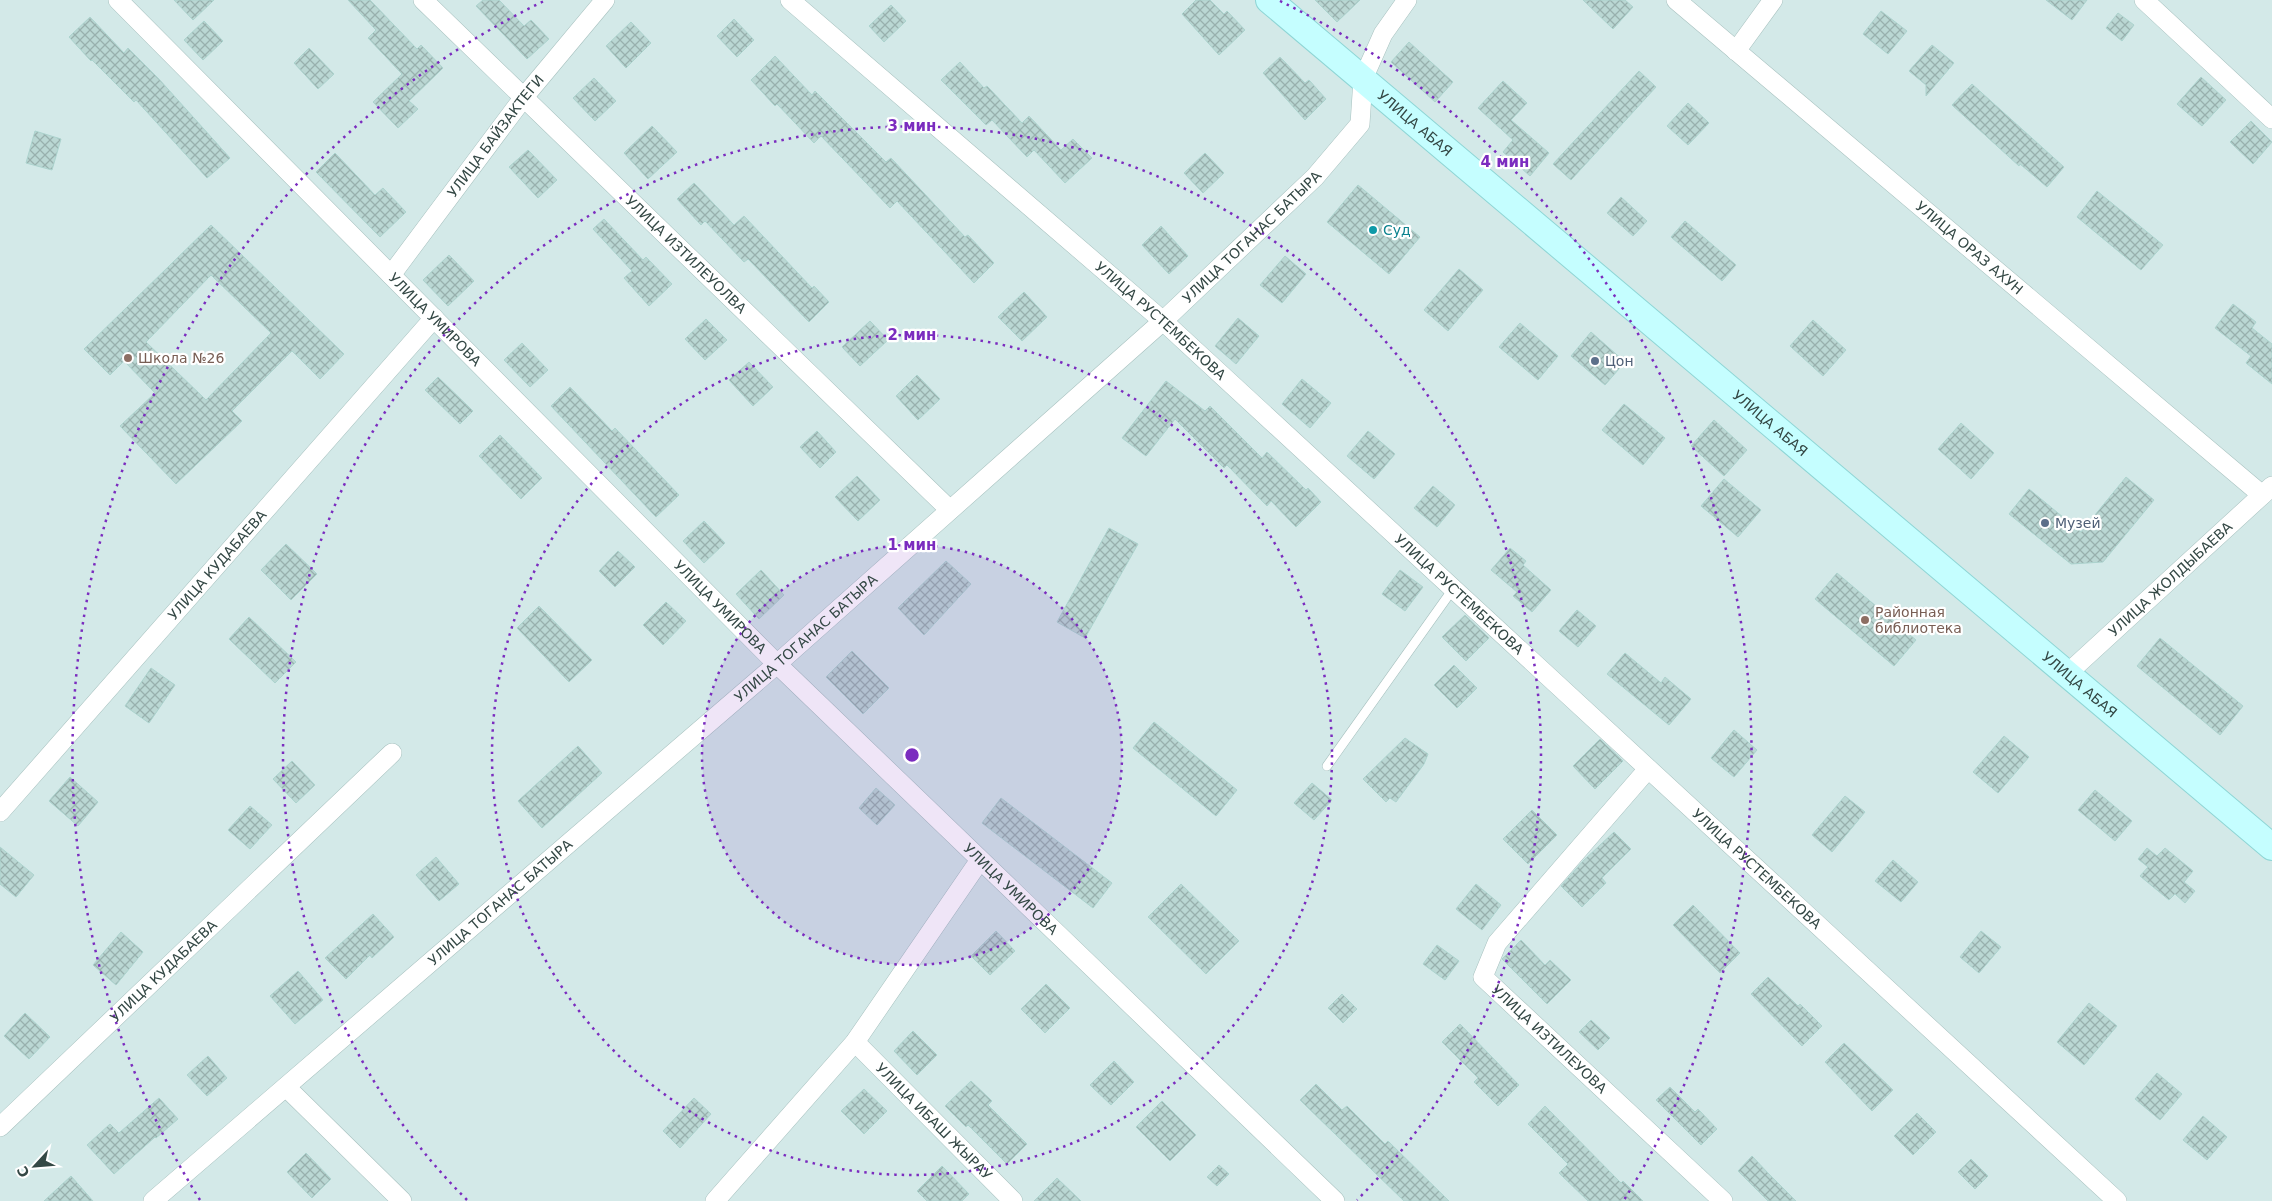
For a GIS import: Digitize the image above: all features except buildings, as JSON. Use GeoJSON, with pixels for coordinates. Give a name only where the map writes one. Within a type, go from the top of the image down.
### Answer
{"type":"FeatureCollection","features":[{"type":"Feature","properties":{"kind":"street","name":"УЛИЦА УМИРОВА"},"geometry":{"type":"LineString","coordinates":[[118,0],[776,664],[1335,1201]]}},
{"type":"Feature","properties":{"kind":"street","name":"УЛИЦА ИЗТИЛЕУОЛВА"},"geometry":{"type":"LineString","coordinates":[[423,0],[950,510]]}},
{"type":"Feature","properties":{"kind":"street","name":"УЛИЦА БАЙЗАКТЕГИ"},"geometry":{"type":"LineString","coordinates":[[391,275],[524,97],[605,0]]}},
{"type":"Feature","properties":{"kind":"street","name":"УЛИЦА РУСТЕМБЕКОВА"},"geometry":{"type":"LineString","coordinates":[[790,0],[1163,321],[2117,1201]]}},
{"type":"Feature","properties":{"kind":"street","name":"УЛИЦА АБАЯ"},"geometry":{"type":"LineString","coordinates":[[1269,0],[2272,846]]}},
{"type":"Feature","properties":{"kind":"street","name":"УЛИЦА ТОГАНАС БАТЫРА"},"geometry":{"type":"LineString","coordinates":[[153,1201],[776,664],[1163,321],[1315,177],[1360,124],[1363,79],[1383,34],[1407,0]]}},
{"type":"Feature","properties":{"kind":"street","name":"УЛИЦА ОРАЗ АХУН"},"geometry":{"type":"LineString","coordinates":[[1676,0],[2267,491]]}},
{"type":"Feature","properties":{"kind":"street"},"geometry":{"type":"LineString","coordinates":[[1736,51],[1773,0]]}},
{"type":"Feature","properties":{"kind":"street"},"geometry":{"type":"LineString","coordinates":[[2144,0],[2272,120]]}},
{"type":"Feature","properties":{"kind":"street","name":"УЛИЦА КУДАБАЕВА"},"geometry":{"type":"LineString","coordinates":[[0,812],[434,318]]}},
{"type":"Feature","properties":{"kind":"street","name":"УЛИЦА ЖОЛДЫБАЕВА"},"geometry":{"type":"LineString","coordinates":[[2068,673],[2267,491]]}},
{"type":"Feature","properties":{"kind":"street","name":"УЛИЦА КУДАБАЕВА"},"geometry":{"type":"LineString","coordinates":[[0,1127],[392,753]]}},
{"type":"Feature","properties":{"kind":"street","name":"УЛИЦА ИЗТИЛЕУОВА"},"geometry":{"type":"LineString","coordinates":[[1648,769],[1497,943],[1483,977],[1723,1201]]}},
{"type":"Feature","properties":{"kind":"street"},"geometry":{"type":"LineString","coordinates":[[715,1201],[855,1042],[980,860]]}},
{"type":"Feature","properties":{"kind":"street","name":"УЛИЦА ИБАШ ЖЫРАУ"},"geometry":{"type":"LineString","coordinates":[[855,1042],[1013,1201]]}},
{"type":"Feature","properties":{"kind":"street"},"geometry":{"type":"LineString","coordinates":[[286,1087],[402,1201]]}},
{"type":"Feature","properties":{"kind":"lane"},"geometry":{"type":"LineString","coordinates":[[1327,766],[1453,589]]}},
{"type":"Feature","properties":{"kind":"shaded area"},"geometry":{"type":"Polygon","coordinates":[[[0,0],[2272,0],[2272,1201],[0,1201],[0,0]]]}},
{"type":"Feature","properties":{"kind":"place","name":"Суд"},"geometry":{"type":"Point","coordinates":[1373,230]}},
{"type":"Feature","properties":{"kind":"place","name":"Школа №26"},"geometry":{"type":"Point","coordinates":[128,358]}},
{"type":"Feature","properties":{"kind":"place","name":"Цон"},"geometry":{"type":"Point","coordinates":[1595,361]}},
{"type":"Feature","properties":{"kind":"place","name":"Музей"},"geometry":{"type":"Point","coordinates":[2045,523]}},
{"type":"Feature","properties":{"kind":"place","name":"Районная библиотека"},"geometry":{"type":"Point","coordinates":[1865,620]}}]}
